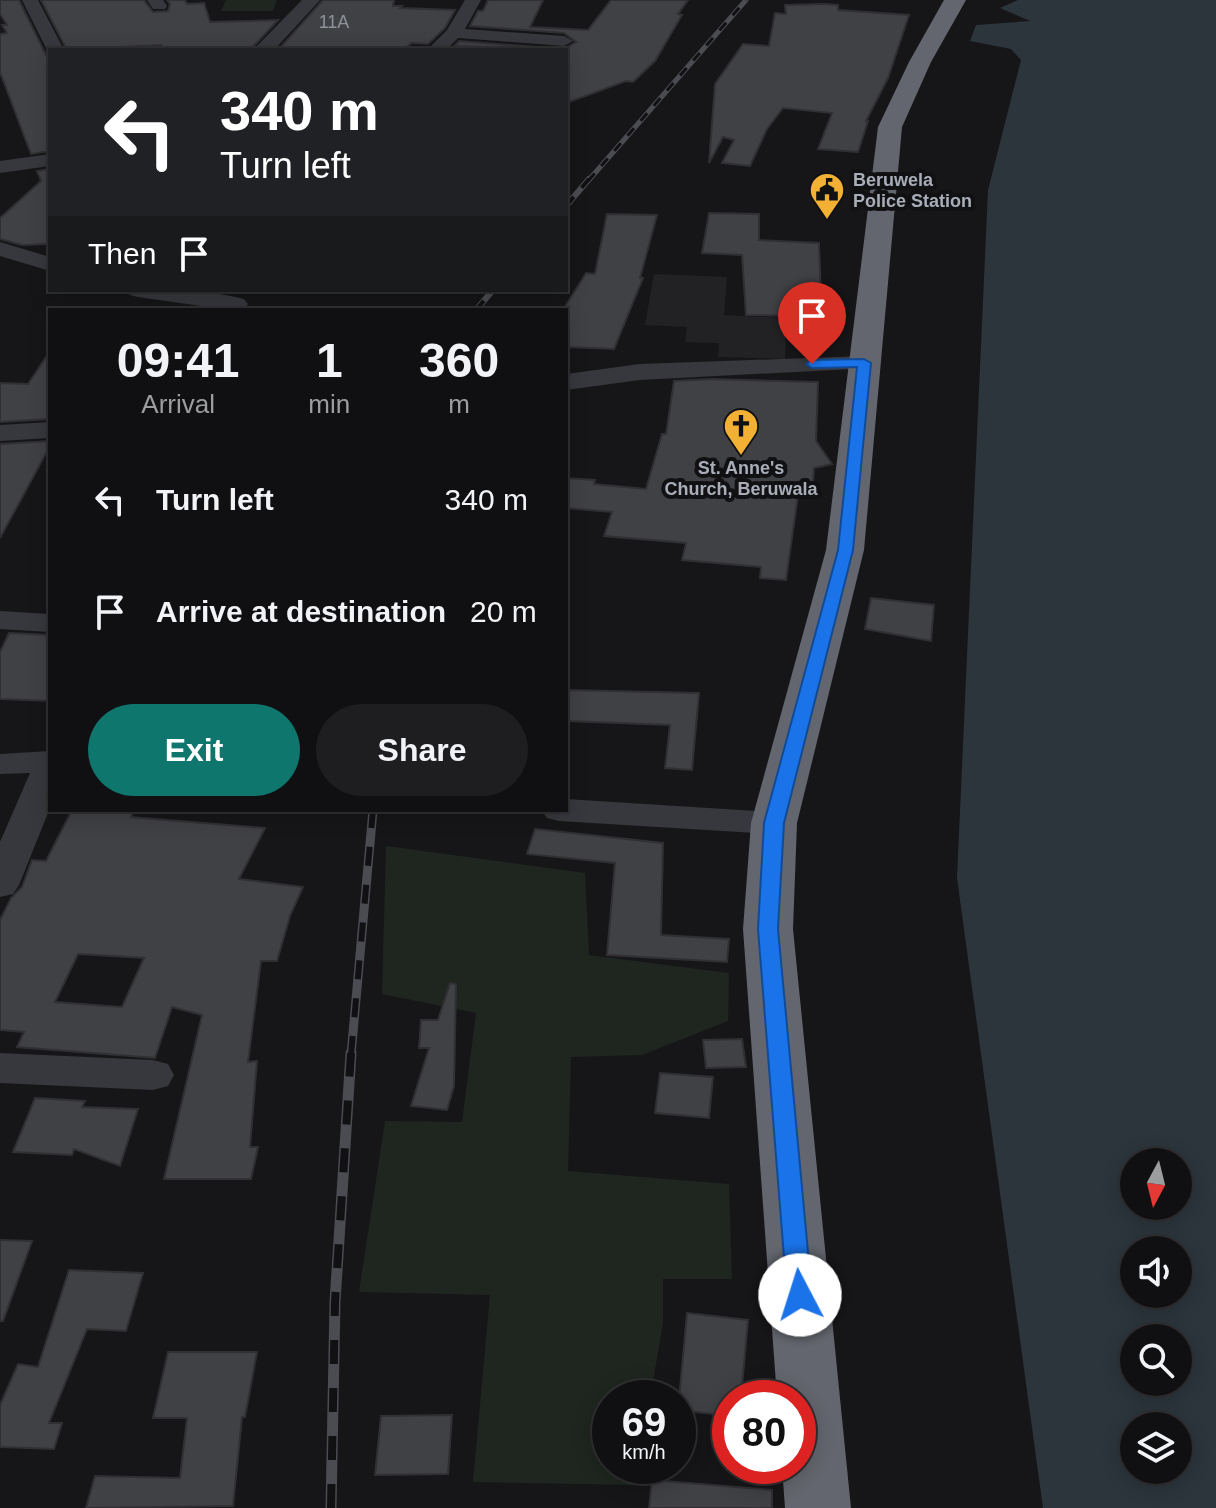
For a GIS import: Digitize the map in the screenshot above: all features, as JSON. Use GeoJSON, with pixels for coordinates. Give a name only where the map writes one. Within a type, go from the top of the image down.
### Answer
{"type":"FeatureCollection","features":[{"type":"Feature","properties":{"kind":"highway"},"geometry":{"type":"LineString","coordinates":[[818,1508],[768,929],[774,823],[845,550],[890,127],[920,62],[955,0]]}},
{"type":"Feature","properties":{"kind":"street"},"geometry":{"type":"LineString","coordinates":[[30,0],[54,48]]}},
{"type":"Feature","properties":{"kind":"street"},"geometry":{"type":"LineString","coordinates":[[265,48],[281,38],[312,0]]}},
{"type":"Feature","properties":{"kind":"street"},"geometry":{"type":"LineString","coordinates":[[438,48],[454,33],[473,0]]}},
{"type":"Feature","properties":{"kind":"street"},"geometry":{"type":"LineString","coordinates":[[454,33],[564,41]]}},
{"type":"Feature","properties":{"kind":"street"},"geometry":{"type":"LineString","coordinates":[[0,167],[48,160]]}},
{"type":"Feature","properties":{"kind":"street"},"geometry":{"type":"LineString","coordinates":[[0,249],[48,263]]}},
{"type":"Feature","properties":{"kind":"street"},"geometry":{"type":"LineString","coordinates":[[156,292],[237,301]]}},
{"type":"Feature","properties":{"kind":"street"},"geometry":{"type":"LineString","coordinates":[[568,382],[640,372],[864,363]]}},
{"type":"Feature","properties":{"kind":"street"},"geometry":{"type":"LineString","coordinates":[[0,433],[48,430]]}},
{"type":"Feature","properties":{"kind":"street"},"geometry":{"type":"LineString","coordinates":[[0,620],[48,623]]}},
{"type":"Feature","properties":{"kind":"street"},"geometry":{"type":"LineString","coordinates":[[0,764],[48,763]]}},
{"type":"Feature","properties":{"kind":"street"},"geometry":{"type":"LineString","coordinates":[[0,885],[48,768]]}},
{"type":"Feature","properties":{"kind":"street"},"geometry":{"type":"LineString","coordinates":[[568,811],[774,823]]}},
{"type":"Feature","properties":{"kind":"street"},"geometry":{"type":"LineString","coordinates":[[0,1068],[153,1075]]}},
{"type":"Feature","properties":{"kind":"shaded area"},"geometry":{"type":"Polygon","coordinates":[[[226,0],[277,0],[273,11],[221,11],[226,0]]]}},
{"type":"Feature","properties":{"kind":"shaded area"},"geometry":{"type":"Polygon","coordinates":[[[1018,0],[1216,0],[1216,1508],[1043,1508],[957,878],[988,190],[1021,60],[1011,49],[970,41],[976,25],[1030,21],[1000,8],[1018,0]]]}},
{"type":"Feature","properties":{"kind":"shaded area"},"geometry":{"type":"Polygon","coordinates":[[[654,274],[727,277],[724,315],[787,318],[785,359],[718,357],[719,343],[685,342],[687,327],[645,325],[654,274]]]}},
{"type":"Feature","properties":{"kind":"shaded area"},"geometry":{"type":"Polygon","coordinates":[[[386,846],[585,873],[589,955],[729,973],[728,1021],[642,1055],[571,1057],[568,1171],[729,1184],[732,1279],[663,1279],[663,1324],[653,1380],[592,1380],[592,1484],[634,1485],[473,1482],[490,1295],[359,1292],[385,1121],[462,1122],[476,1013],[382,994],[386,846]]]}},
{"type":"Feature","properties":{"kind":"building"},"geometry":{"type":"Polygon","coordinates":[[[0,0],[19,0],[48,56],[48,151],[31,154],[0,72],[0,34],[7,33],[2,25],[7,25],[0,14],[0,0]]]}},
{"type":"Feature","properties":{"kind":"building"},"geometry":{"type":"Polygon","coordinates":[[[41,0],[144,0],[153,12],[168,11],[170,4],[167,0],[185,0],[187,4],[204,3],[210,22],[278,20],[252,48],[161,48],[161,45],[66,48],[41,0]]]}},
{"type":"Feature","properties":{"kind":"building"},"geometry":{"type":"Polygon","coordinates":[[[323,0],[394,0],[393,6],[402,6],[400,8],[455,10],[445,28],[428,44],[412,43],[405,48],[280,48],[323,0]]]}},
{"type":"Feature","properties":{"kind":"building"},"geometry":{"type":"Polygon","coordinates":[[[488,0],[543,0],[530,27],[588,30],[611,0],[688,0],[655,61],[633,82],[626,81],[568,102],[566,48],[576,42],[564,33],[470,26],[478,11],[483,11],[488,0]]]}},
{"type":"Feature","properties":{"kind":"building"},"geometry":{"type":"Polygon","coordinates":[[[785,5],[838,5],[838,10],[909,15],[888,78],[866,121],[858,152],[818,149],[832,113],[783,108],[767,129],[750,166],[722,163],[734,140],[723,137],[709,163],[715,84],[743,44],[769,46],[775,13],[786,14],[785,5]]]}},
{"type":"Feature","properties":{"kind":"building"},"geometry":{"type":"Polygon","coordinates":[[[459,41],[551,48],[454,46],[459,41]]]}},
{"type":"Feature","properties":{"kind":"building"},"geometry":{"type":"Polygon","coordinates":[[[48,169],[48,244],[22,245],[0,239],[0,218],[41,181],[37,171],[48,169]]]}},
{"type":"Feature","properties":{"kind":"building"},"geometry":{"type":"Polygon","coordinates":[[[709,213],[759,214],[759,240],[819,243],[823,350],[798,349],[797,316],[746,315],[742,255],[702,253],[709,213]]]}},
{"type":"Feature","properties":{"kind":"building"},"geometry":{"type":"Polygon","coordinates":[[[607,214],[657,215],[640,278],[643,278],[614,349],[568,347],[566,305],[586,273],[595,274],[607,214]]]}},
{"type":"Feature","properties":{"kind":"building"},"geometry":{"type":"Polygon","coordinates":[[[48,354],[48,419],[0,422],[0,383],[28,384],[48,354]]]}},
{"type":"Feature","properties":{"kind":"building"},"geometry":{"type":"Polygon","coordinates":[[[674,381],[818,382],[816,441],[832,464],[814,468],[813,482],[800,481],[786,580],[760,578],[761,567],[682,560],[686,543],[604,536],[612,512],[568,508],[568,478],[646,489],[662,434],[666,434],[674,381]]]}},
{"type":"Feature","properties":{"kind":"building"},"geometry":{"type":"Polygon","coordinates":[[[48,441],[48,450],[0,538],[0,444],[48,441]]]}},
{"type":"Feature","properties":{"kind":"building"},"geometry":{"type":"Polygon","coordinates":[[[871,598],[934,605],[931,641],[865,629],[871,598]]]}},
{"type":"Feature","properties":{"kind":"building"},"geometry":{"type":"Polygon","coordinates":[[[9,633],[48,635],[48,701],[0,699],[0,652],[9,633]]]}},
{"type":"Feature","properties":{"kind":"building"},"geometry":{"type":"Polygon","coordinates":[[[568,690],[699,693],[692,770],[665,768],[670,725],[568,721],[568,690]]]}},
{"type":"Feature","properties":{"kind":"building"},"geometry":{"type":"Polygon","coordinates":[[[71,812],[133,812],[131,817],[265,828],[239,879],[303,887],[290,916],[277,961],[261,961],[248,1062],[257,1061],[250,1147],[258,1147],[251,1179],[164,1179],[202,1015],[172,1007],[155,1058],[17,1047],[24,1032],[0,1030],[0,920],[11,898],[22,887],[32,860],[46,861],[71,812]],[[78,954],[55,1002],[122,1007],[144,958],[78,954]]]}},
{"type":"Feature","properties":{"kind":"building"},"geometry":{"type":"Polygon","coordinates":[[[535,829],[663,843],[661,935],[729,939],[727,962],[607,955],[615,863],[527,854],[535,829]]]}},
{"type":"Feature","properties":{"kind":"building"},"geometry":{"type":"Polygon","coordinates":[[[450,983],[456,984],[454,1086],[447,1110],[411,1106],[429,1048],[419,1048],[421,1020],[438,1020],[450,983]]]}},
{"type":"Feature","properties":{"kind":"building"},"geometry":{"type":"Polygon","coordinates":[[[742,1039],[746,1067],[706,1068],[703,1040],[742,1039]]]}},
{"type":"Feature","properties":{"kind":"building"},"geometry":{"type":"Polygon","coordinates":[[[660,1073],[713,1077],[709,1118],[655,1113],[660,1073]]]}},
{"type":"Feature","properties":{"kind":"building"},"geometry":{"type":"Polygon","coordinates":[[[35,1098],[85,1101],[82,1107],[138,1109],[120,1166],[74,1149],[72,1155],[13,1152],[35,1098]]]}},
{"type":"Feature","properties":{"kind":"building"},"geometry":{"type":"Polygon","coordinates":[[[0,1240],[32,1241],[3,1321],[0,1321],[0,1240]]]}},
{"type":"Feature","properties":{"kind":"building"},"geometry":{"type":"Polygon","coordinates":[[[69,1270],[143,1273],[126,1331],[87,1329],[49,1423],[62,1423],[54,1449],[0,1447],[0,1405],[18,1364],[38,1367],[69,1270]]]}},
{"type":"Feature","properties":{"kind":"building"},"geometry":{"type":"Polygon","coordinates":[[[687,1313],[748,1320],[743,1380],[712,1380],[712,1414],[696,1412],[696,1380],[681,1380],[687,1313]]]}},
{"type":"Feature","properties":{"kind":"building"},"geometry":{"type":"Polygon","coordinates":[[[168,1352],[257,1352],[245,1417],[242,1417],[233,1506],[86,1508],[95,1476],[180,1478],[187,1418],[153,1418],[168,1352]]]}},
{"type":"Feature","properties":{"kind":"building"},"geometry":{"type":"Polygon","coordinates":[[[452,1415],[448,1474],[375,1475],[381,1416],[452,1415]]]}},
{"type":"Feature","properties":{"kind":"building"},"geometry":{"type":"Polygon","coordinates":[[[652,1484],[696,1484],[772,1490],[772,1508],[649,1508],[652,1484]]]}},
{"type":"Feature","properties":{"kind":"railway"},"geometry":{"type":"LineString","coordinates":[[588,181],[746,0]]}},
{"type":"Feature","properties":{"kind":"railway"},"geometry":{"type":"LineString","coordinates":[[568,204],[589,179]]}},
{"type":"Feature","properties":{"kind":"railway"},"geometry":{"type":"LineString","coordinates":[[478,308],[491,292]]}},
{"type":"Feature","properties":{"kind":"railway"},"geometry":{"type":"LineString","coordinates":[[351,1055],[373,812]]}},
{"type":"Feature","properties":{"kind":"railway"},"geometry":{"type":"LineString","coordinates":[[331,1508],[335,1302],[351,1053]]}},
{"type":"Feature","properties":{"kind":"place","name":"Beruwela Police Station"},"geometry":{"type":"Point","coordinates":[827,221]}},
{"type":"Feature","properties":{"kind":"place","name":"St. Anne's Church, Beruwala"},"geometry":{"type":"Point","coordinates":[741,457]}},
{"type":"Feature","properties":{"kind":"route"},"geometry":{"type":"LineString","coordinates":[[800,1295],[768,929],[774,823],[845,550],[864,363],[812,364]]}}]}
